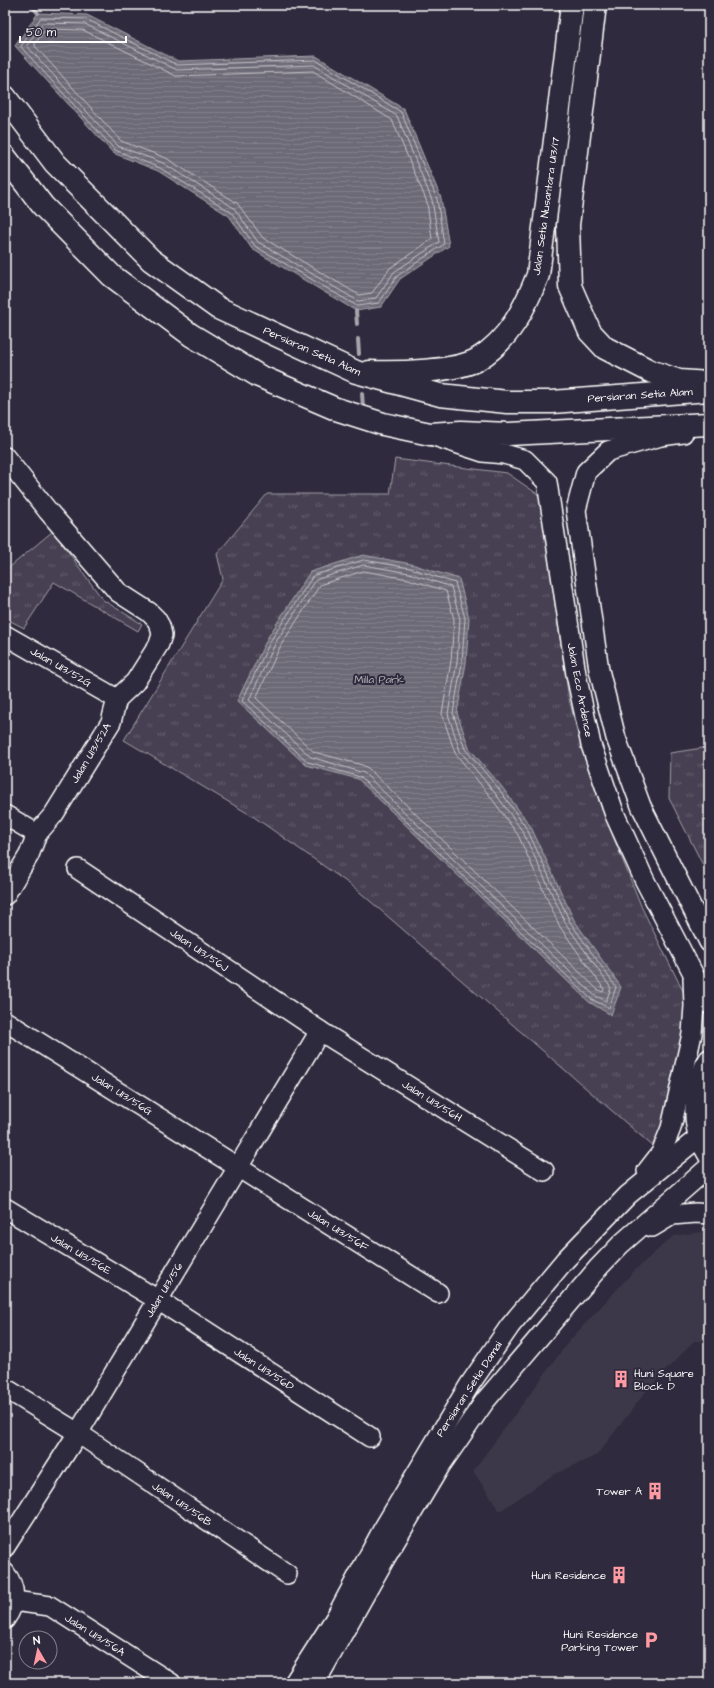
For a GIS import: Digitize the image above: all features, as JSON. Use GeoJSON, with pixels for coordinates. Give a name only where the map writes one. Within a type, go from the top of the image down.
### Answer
{"type":"FeatureCollection","features":[{"type":"Feature","properties":{"kind":"main road","name":"Jalan Setia Nusantara U13/17"},"geometry":{"type":"LineString","coordinates":[[356,372],[390,373],[451,368],[477,360],[498,343],[511,329],[520,314],[538,275],[572,5]]}},
{"type":"Feature","properties":{"kind":"main road","name":"Jalan Setia Nusantara U13/17"},"geometry":{"type":"LineString","coordinates":[[595,5],[568,225],[570,286],[590,332],[605,348],[650,371],[680,381],[709,384]]}},
{"type":"Feature","properties":{"kind":"main road","name":"Persiaran Setia Alam"},"geometry":{"type":"LineString","coordinates":[[5,97],[55,163],[151,260],[218,308],[356,372],[440,395],[508,402],[552,402],[709,390]]}},
{"type":"Feature","properties":{"kind":"main road"},"geometry":{"type":"LineString","coordinates":[[5,157],[43,206],[112,276],[190,335],[259,376],[336,408],[383,424],[430,434],[461,432],[509,434],[709,424]]}},
{"type":"Feature","properties":{"kind":"street","name":"Jalan Eco Ardence"},"geometry":{"type":"LineString","coordinates":[[709,428],[661,436],[608,451],[586,472],[576,510],[599,670],[616,738],[641,806],[709,942]]}},
{"type":"Feature","properties":{"kind":"street","name":"Jalan Eco Ardence"},"geometry":{"type":"LineString","coordinates":[[430,434],[483,452],[504,454],[524,460],[547,482],[576,674],[591,745],[615,815],[644,879],[709,1004]]}},
{"type":"Feature","properties":{"kind":"street"},"geometry":{"type":"LineString","coordinates":[[5,457],[48,511],[118,592],[149,612],[160,626],[162,635],[159,644],[135,682],[117,698]]}},
{"type":"Feature","properties":{"kind":"street","name":"Jalan U13/52G"},"geometry":{"type":"LineString","coordinates":[[5,635],[117,698]]}},
{"type":"Feature","properties":{"kind":"street","name":"Jalan U13/52A"},"geometry":{"type":"LineString","coordinates":[[5,895],[29,855],[37,834],[54,814],[111,722],[117,698]]}},
{"type":"Feature","properties":{"kind":"street"},"geometry":{"type":"LineString","coordinates":[[5,815],[37,834]]}},
{"type":"Feature","properties":{"kind":"street","name":"Jalan U13/56J"},"geometry":{"type":"LineString","coordinates":[[78,869],[320,1031]]}},
{"type":"Feature","properties":{"kind":"street"},"geometry":{"type":"LineString","coordinates":[[628,1195],[661,1153],[670,1128],[692,1034],[694,1006],[693,974]]}},
{"type":"Feature","properties":{"kind":"street","name":"Jalan U13/56G"},"geometry":{"type":"LineString","coordinates":[[5,1021],[238,1167]]}},
{"type":"Feature","properties":{"kind":"street","name":"Jalan U13/56"},"geometry":{"type":"LineString","coordinates":[[5,1547],[12,1521],[78,1433],[320,1031]]}},
{"type":"Feature","properties":{"kind":"street","name":"Jalan U13/56H"},"geometry":{"type":"LineString","coordinates":[[320,1031],[544,1172]]}},
{"type":"Feature","properties":{"kind":"street"},"geometry":{"type":"LineString","coordinates":[[709,1059],[702,1069],[694,1102],[699,1137],[709,1157]]}},
{"type":"Feature","properties":{"kind":"street","name":"Persiaran Setia Damai"},"geometry":{"type":"LineString","coordinates":[[294,1683],[336,1617],[382,1531],[474,1378],[510,1326],[565,1260],[628,1195],[699,1137]]}},
{"type":"Feature","properties":{"kind":"street","name":"Jalan U13/56F"},"geometry":{"type":"LineString","coordinates":[[238,1167],[438,1293]]}},
{"type":"Feature","properties":{"kind":"street","name":"Persiaran Setia Damai"},"geometry":{"type":"LineString","coordinates":[[315,1683],[384,1560],[440,1466],[485,1401],[546,1327],[621,1244],[709,1167]]}},
{"type":"Feature","properties":{"kind":"street","name":"Jalan U13/56E"},"geometry":{"type":"LineString","coordinates":[[5,1208],[158,1300]]}},
{"type":"Feature","properties":{"kind":"street"},"geometry":{"type":"LineString","coordinates":[[621,1244],[672,1215],[696,1213],[709,1214]]}},
{"type":"Feature","properties":{"kind":"street","name":"Jalan U13/56D"},"geometry":{"type":"LineString","coordinates":[[158,1300],[370,1437]]}},
{"type":"Feature","properties":{"kind":"street","name":"Jalan U13/56B"},"geometry":{"type":"LineString","coordinates":[[5,1388],[78,1433],[287,1574]]}},
{"type":"Feature","properties":{"kind":"street"},"geometry":{"type":"LineString","coordinates":[[5,1573],[10,1579],[14,1590],[14,1601],[10,1612],[5,1619]]}},
{"type":"Feature","properties":{"kind":"street","name":"Jalan U13/56A"},"geometry":{"type":"LineString","coordinates":[[14,1601],[50,1606],[171,1683]]}},
{"type":"Feature","properties":{"kind":"shaded area"},"geometry":{"type":"Polygon","coordinates":[[[709,1231],[709,1341],[694,1341],[647,1390],[597,1455],[553,1475],[500,1511],[473,1471],[569,1341],[634,1271],[673,1236],[709,1231]]]}},
{"type":"Feature","properties":{"kind":"green space","name":"Milla Park"},"geometry":{"type":"Polygon","coordinates":[[[395,459],[507,473],[539,495],[569,699],[581,746],[600,804],[642,908],[684,993],[687,1012],[656,1149],[355,888],[254,817],[124,740],[223,579],[217,554],[267,494],[390,494],[395,459]]]}},
{"type":"Feature","properties":{"kind":"green space"},"geometry":{"type":"Polygon","coordinates":[[[53,531],[103,600],[142,624],[138,631],[54,582],[24,628],[5,618],[5,571],[53,531]]]}},
{"type":"Feature","properties":{"kind":"green space"},"geometry":{"type":"Polygon","coordinates":[[[709,747],[709,877],[669,798],[670,753],[709,747]]]}},
{"type":"Feature","properties":{"kind":"water"},"geometry":{"type":"Polygon","coordinates":[[[38,13],[87,15],[178,61],[316,56],[404,109],[441,198],[449,246],[400,279],[381,307],[356,311],[252,249],[229,216],[158,171],[113,153],[15,46],[38,13]]]}},
{"type":"Feature","properties":{"kind":"water"},"geometry":{"type":"Polygon","coordinates":[[[363,555],[411,564],[459,579],[469,618],[466,663],[457,713],[469,748],[502,787],[531,827],[574,920],[621,987],[611,1015],[589,1002],[358,779],[306,765],[237,701],[268,637],[310,572],[363,555]]]}},
{"type":"Feature","properties":{"kind":"waterway"},"geometry":{"type":"LineString","coordinates":[[31,5],[38,13]]}},
{"type":"Feature","properties":{"kind":"waterway"},"geometry":{"type":"LineString","coordinates":[[356,311],[357,324]]}},
{"type":"Feature","properties":{"kind":"waterway"},"geometry":{"type":"LineString","coordinates":[[358,339],[359,354]]}},
{"type":"Feature","properties":{"kind":"waterway"},"geometry":{"type":"LineString","coordinates":[[362,393],[363,408]]}},
{"type":"Feature","properties":{"kind":"place","name":"Huni Square Block D"},"geometry":{"type":"Point","coordinates":[621,1379]}},
{"type":"Feature","properties":{"kind":"place","name":"Tower A"},"geometry":{"type":"Point","coordinates":[655,1491]}},
{"type":"Feature","properties":{"kind":"place","name":"Huni Residence"},"geometry":{"type":"Point","coordinates":[619,1575]}},
{"type":"Feature","properties":{"kind":"place","name":"Huni Residence Parking Tower"},"geometry":{"type":"Point","coordinates":[651,1640]}}]}
